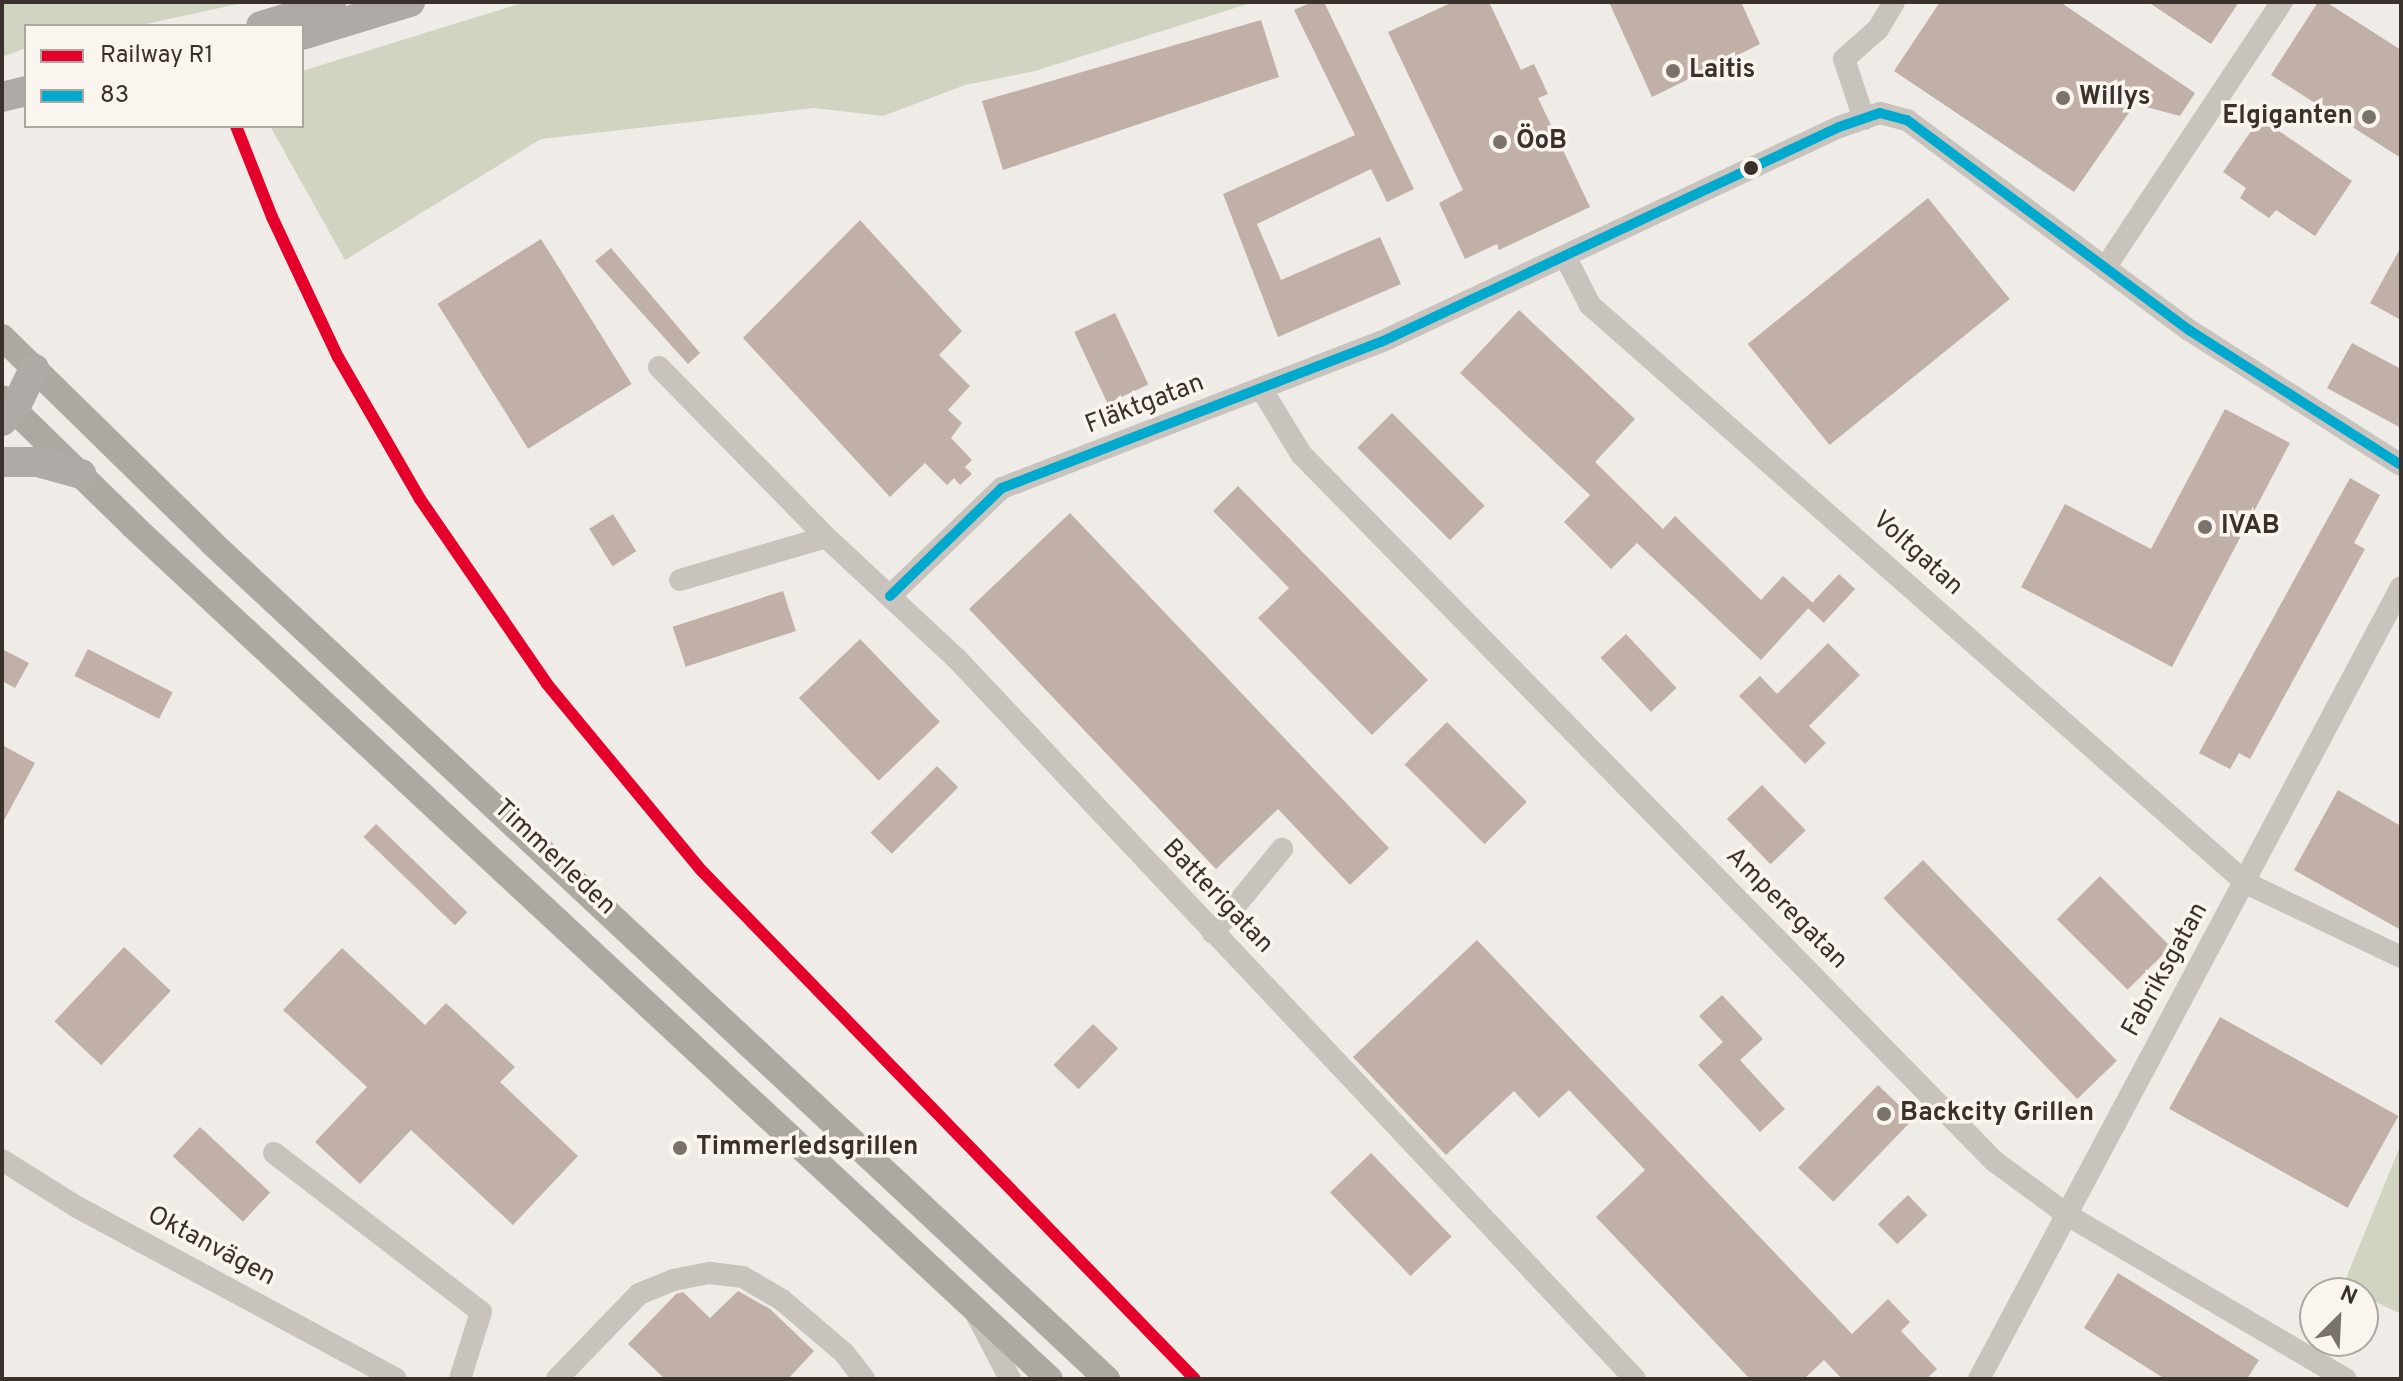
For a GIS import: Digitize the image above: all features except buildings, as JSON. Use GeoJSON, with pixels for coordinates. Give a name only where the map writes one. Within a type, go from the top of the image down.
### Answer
{"type":"FeatureCollection","features":[{"type":"Feature","properties":{"kind":"highway"},"geometry":{"type":"LineString","coordinates":[[268,24],[341,2]]}},
{"type":"Feature","properties":{"kind":"highway"},"geometry":{"type":"LineString","coordinates":[[304,34],[410,2]]}},
{"type":"Feature","properties":{"kind":"highway"},"geometry":{"type":"LineString","coordinates":[[2,97],[24,92]]}},
{"type":"Feature","properties":{"kind":"highway"},"geometry":{"type":"LineString","coordinates":[[2,119],[24,113]]}},
{"type":"Feature","properties":{"kind":"highway"},"geometry":{"type":"LineString","coordinates":[[5,403],[34,369]]}},
{"type":"Feature","properties":{"kind":"highway"},"geometry":{"type":"LineString","coordinates":[[2,462],[38,462],[81,474]]}},
{"type":"Feature","properties":{"kind":"main road","name":"Timmerleden"},"geometry":{"type":"LineString","coordinates":[[2,337],[212,543],[1107,1379]]}},
{"type":"Feature","properties":{"kind":"main road","name":"Timmerleden"},"geometry":{"type":"LineString","coordinates":[[5,403],[1050,1379]]}},
{"type":"Feature","properties":{"kind":"street"},"geometry":{"type":"LineString","coordinates":[[1864,119],[1844,59],[1878,29],[1894,2]]}},
{"type":"Feature","properties":{"kind":"street"},"geometry":{"type":"LineString","coordinates":[[2105,268],[2282,2]]}},
{"type":"Feature","properties":{"kind":"street","name":"Fläktgatan"},"geometry":{"type":"LineString","coordinates":[[890,596],[1002,488],[1381,342],[1880,113],[1907,120],[2189,330],[2401,465]]}},
{"type":"Feature","properties":{"kind":"street","name":"Voltgatan"},"geometry":{"type":"LineString","coordinates":[[1565,256],[1590,305],[2246,883],[2401,957]]}},
{"type":"Feature","properties":{"kind":"street","name":"Batterigatan"},"geometry":{"type":"LineString","coordinates":[[659,367],[826,537],[957,659],[1635,1379]]}},
{"type":"Feature","properties":{"kind":"street","name":"Amperegatan"},"geometry":{"type":"LineString","coordinates":[[1262,390],[1301,454],[1994,1161],[2069,1216],[2346,1379]]}},
{"type":"Feature","properties":{"kind":"street"},"geometry":{"type":"LineString","coordinates":[[680,580],[826,537]]}},
{"type":"Feature","properties":{"kind":"street","name":"Fabriksgatan"},"geometry":{"type":"LineString","coordinates":[[1979,1379],[2069,1216],[2401,587]]}},
{"type":"Feature","properties":{"kind":"street"},"geometry":{"type":"LineString","coordinates":[[1213,933],[1282,849]]}},
{"type":"Feature","properties":{"kind":"street"},"geometry":{"type":"LineString","coordinates":[[274,1153],[481,1312],[460,1379]]}},
{"type":"Feature","properties":{"kind":"street","name":"Oktanvägen"},"geometry":{"type":"LineString","coordinates":[[2,1160],[77,1207],[396,1379]]}},
{"type":"Feature","properties":{"kind":"street"},"geometry":{"type":"LineString","coordinates":[[557,1379],[639,1294],[710,1273],[743,1277],[782,1300],[844,1353],[864,1379]]}},
{"type":"Feature","properties":{"kind":"street"},"geometry":{"type":"LineString","coordinates":[[972,1305],[1010,1379]]}},
{"type":"Feature","properties":{"kind":"green space"},"geometry":{"type":"Polygon","coordinates":[[[2,2],[247,2],[146,24],[24,24],[24,49],[2,57],[2,2]]]}},
{"type":"Feature","properties":{"kind":"green space"},"geometry":{"type":"Polygon","coordinates":[[[525,2],[1254,2],[1035,71],[965,85],[883,116],[814,108],[541,139],[345,260],[271,128],[304,128],[304,70],[525,2]]]}},
{"type":"Feature","properties":{"kind":"green space"},"geometry":{"type":"Polygon","coordinates":[[[2401,1144],[2401,1314],[2379,1303],[2379,1277],[2347,1277],[2401,1144]]]}},
{"type":"Feature","properties":{"kind":"rail line","name":"R1"},"geometry":{"type":"LineString","coordinates":[[237,128],[272,217],[338,357],[420,499],[547,684],[701,870],[1195,1379]]}},
{"type":"Feature","properties":{"kind":"transit line","name":"83"},"geometry":{"type":"LineString","coordinates":[[890,596],[1002,488],[1381,342],[1839,127],[1880,113],[1907,120],[2189,330],[2401,465]]}},
{"type":"Feature","properties":{"kind":"place","name":"Laitis"},"geometry":{"type":"Point","coordinates":[1673,71]}},
{"type":"Feature","properties":{"kind":"place","name":"Willys"},"geometry":{"type":"Point","coordinates":[2063,98]}},
{"type":"Feature","properties":{"kind":"place","name":"Elgiganten"},"geometry":{"type":"Point","coordinates":[2369,117]}},
{"type":"Feature","properties":{"kind":"place","name":"ÖoB"},"geometry":{"type":"Point","coordinates":[1500,142]}},
{"type":"Feature","properties":{"kind":"place","name":"IVAB"},"geometry":{"type":"Point","coordinates":[2205,527]}},
{"type":"Feature","properties":{"kind":"place","name":"Backcity Grillen"},"geometry":{"type":"Point","coordinates":[1884,1114]}},
{"type":"Feature","properties":{"kind":"place","name":"Timmerledsgrillen"},"geometry":{"type":"Point","coordinates":[680,1148]}}]}
